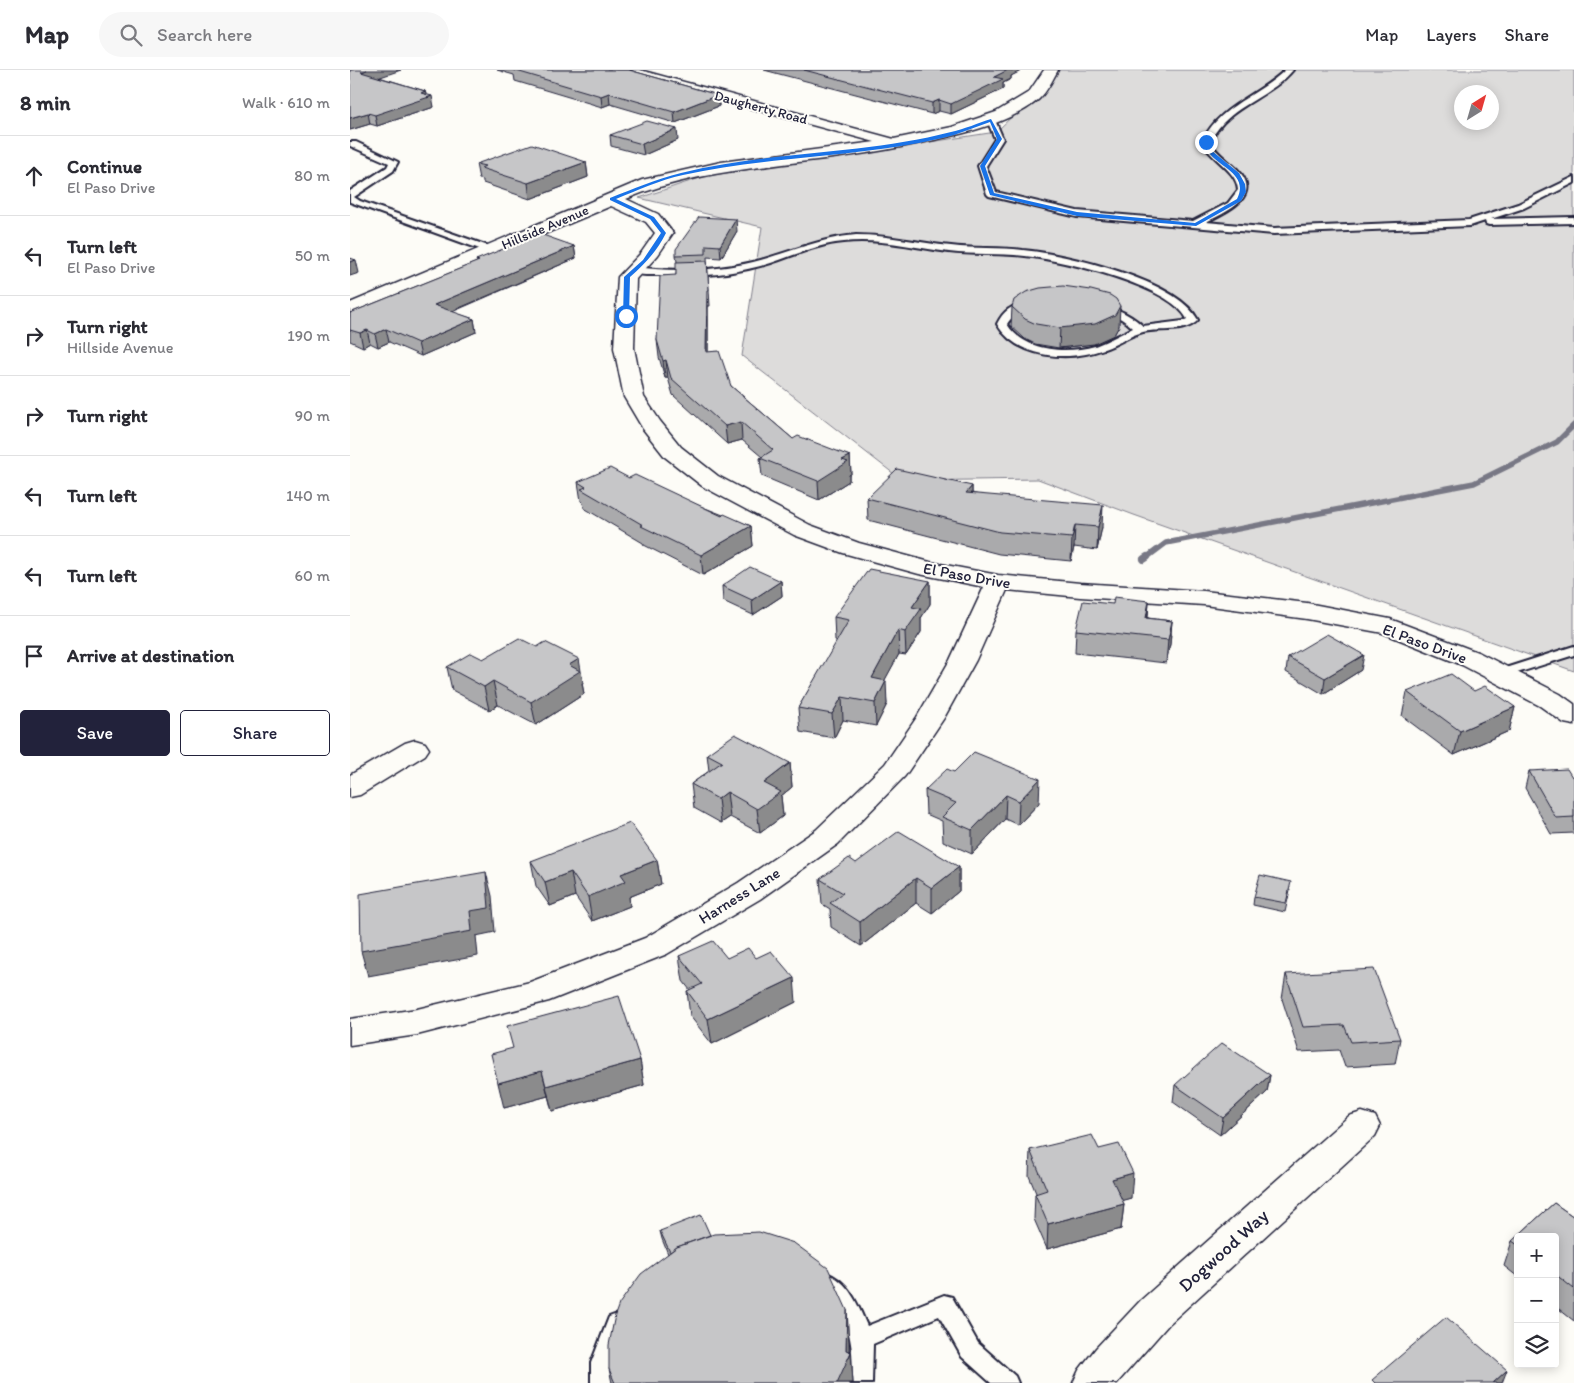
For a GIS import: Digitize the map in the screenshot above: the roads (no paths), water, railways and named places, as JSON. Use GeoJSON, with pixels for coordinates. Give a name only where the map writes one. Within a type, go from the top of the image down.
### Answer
{"type":"FeatureCollection","features":[{"type":"Feature","properties":{"kind":"street","name":"Daugherty Road"},"geometry":{"type":"LineString","coordinates":[[624,70],[898,144]]}},
{"type":"Feature","properties":{"kind":"street","name":"Hillside Avenue"},"geometry":{"type":"LineString","coordinates":[[350,310],[648,184],[682,174],[722,166],[898,144],[953,134],[991,120],[1035,94],[1050,78],[1051,70]]}},
{"type":"Feature","properties":{"kind":"street","name":"El Paso Drive"},"geometry":{"type":"LineString","coordinates":[[612,199],[652,218],[664,233],[658,245],[627,277],[624,348],[634,397],[651,424],[673,452],[710,481],[802,530],[851,548],[928,569],[998,582],[1080,590],[1204,598],[1307,611],[1390,627],[1470,659],[1501,674],[1550,700],[1574,717]]}},
{"type":"Feature","properties":{"kind":"street","name":"Harness Lane"},"geometry":{"type":"LineString","coordinates":[[350,1032],[417,1022],[537,992],[656,946],[749,891],[827,837],[895,770],[930,718],[964,660],[998,582]]}},
{"type":"Feature","properties":{"kind":"street"},"geometry":{"type":"LineString","coordinates":[[350,788],[414,749]]}},
{"type":"Feature","properties":{"kind":"street","name":"Dogwood Way"},"geometry":{"type":"LineString","coordinates":[[1093,1383],[1110,1361],[1155,1312],[1362,1126]]}},
{"type":"Feature","properties":{"kind":"lane"},"geometry":{"type":"LineString","coordinates":[[1196,224],[1239,200],[1243,192],[1243,184],[1237,174],[1210,152],[1206,142],[1212,127],[1222,118],[1270,88],[1288,70]]}},
{"type":"Feature","properties":{"kind":"lane"},"geometry":{"type":"LineString","coordinates":[[991,120],[1000,139],[982,166],[992,194],[1077,214],[1274,231],[1574,220]]}},
{"type":"Feature","properties":{"kind":"lane"},"geometry":{"type":"LineString","coordinates":[[352,144],[394,162],[390,169],[350,197],[357,203],[491,250]]}},
{"type":"Feature","properties":{"kind":"lane"},"geometry":{"type":"LineString","coordinates":[[1470,223],[1521,206],[1574,180]]}},
{"type":"Feature","properties":{"kind":"lane"},"geometry":{"type":"LineString","coordinates":[[635,270],[660,274],[730,268],[767,261],[828,242],[859,238],[894,240],[949,249],[1034,254],[1090,265],[1157,290],[1181,304],[1191,314],[1193,320],[1186,324],[1140,329],[1107,345],[1090,350],[1069,352],[1047,351],[1014,340],[1005,333],[1002,324],[1006,316],[1014,309],[1036,302],[1062,300],[1097,305],[1134,321],[1140,329]]}},
{"type":"Feature","properties":{"kind":"lane"},"geometry":{"type":"LineString","coordinates":[[1501,674],[1574,650]]}},
{"type":"Feature","properties":{"kind":"lane"},"geometry":{"type":"LineString","coordinates":[[810,1270],[818,1274],[846,1302],[862,1338],[861,1383]]}},
{"type":"Feature","properties":{"kind":"lane"},"geometry":{"type":"LineString","coordinates":[[862,1338],[944,1304],[970,1350],[1007,1383]]}},
{"type":"Feature","properties":{"kind":"lane"},"geometry":{"type":"LineString","coordinates":[[602,1383],[602,1363],[615,1327],[627,1311]]}},
{"type":"Feature","properties":{"kind":"waterway"},"geometry":{"type":"LineString","coordinates":[[1146,558],[1166,543],[1474,483],[1557,442],[1574,425]]}}]}
